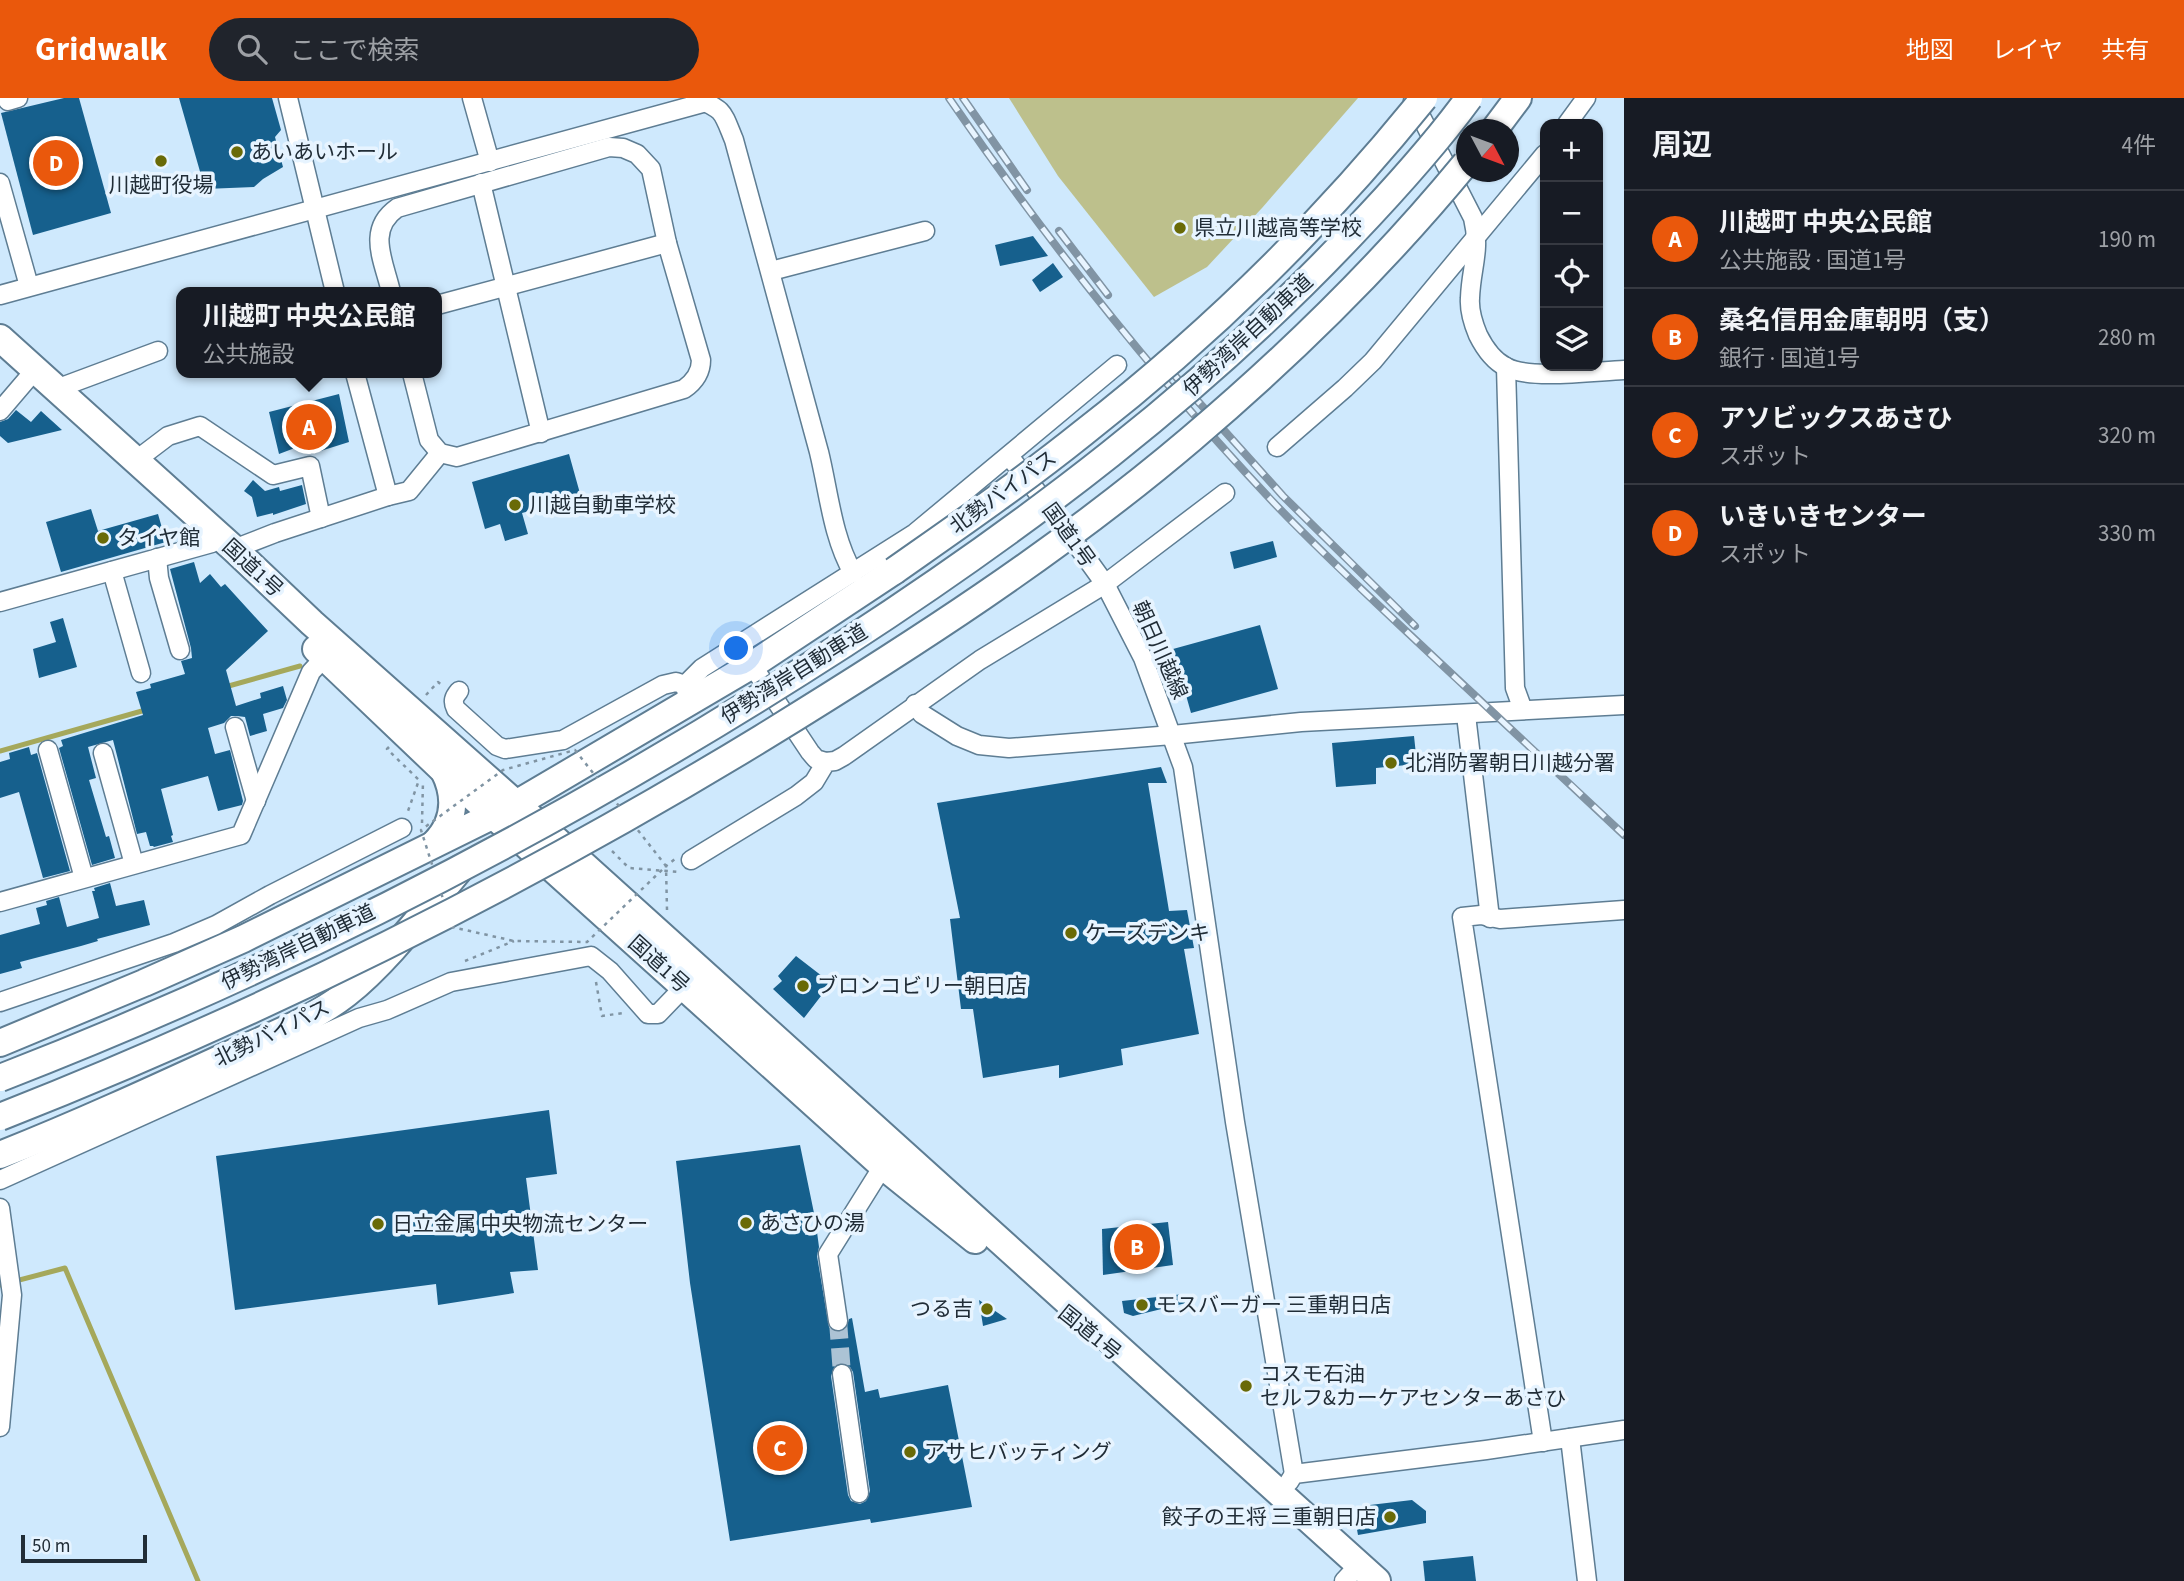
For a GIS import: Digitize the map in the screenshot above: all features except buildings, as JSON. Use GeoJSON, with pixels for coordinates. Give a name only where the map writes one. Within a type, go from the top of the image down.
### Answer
{"type":"FeatureCollection","features":[{"type":"Feature","properties":{"kind":"highway","name":"北勢バイパス"},"geometry":{"type":"LineString","coordinates":[[0,1043],[169,972],[316,903],[427,838],[504,814],[687,694],[752,665],[894,571],[984,508],[1083,433],[1208,327],[1287,251],[1346,189],[1424,98]]}},
{"type":"Feature","properties":{"kind":"highway","name":"伊勢湾岸自動車道"},"geometry":{"type":"LineString","coordinates":[[0,1078],[171,1008],[435,881],[683,744],[895,611],[991,545],[1077,480],[1162,414],[1241,345],[1315,273],[1390,194],[1469,98]]}},
{"type":"Feature","properties":{"kind":"highway"},"geometry":{"type":"LineString","coordinates":[[1502,119],[1518,98]]}},
{"type":"Feature","properties":{"kind":"highway","name":"伊勢湾岸自動車道"},"geometry":{"type":"LineString","coordinates":[[0,1117],[188,1040],[456,910],[591,838],[706,772],[923,636],[1104,508],[1269,371],[1345,298],[1419,220],[1456,175]]}},
{"type":"Feature","properties":{"kind":"highway","name":"国道1号"},"geometry":{"type":"LineString","coordinates":[[0,338],[223,546],[312,623],[504,814],[684,986],[883,1166],[1205,1426],[1288,1483],[1360,1576]]}},
{"type":"Feature","properties":{"kind":"highway","name":"国道1号"},"geometry":{"type":"LineString","coordinates":[[223,546],[431,771],[504,814],[1205,1426]]}},
{"type":"Feature","properties":{"kind":"highway"},"geometry":{"type":"LineString","coordinates":[[427,838],[448,826],[451,815],[452,794],[431,771]]}},
{"type":"Feature","properties":{"kind":"highway","name":"北勢バイパス"},"geometry":{"type":"LineString","coordinates":[[0,1155],[303,1021],[348,993],[375,967],[504,814]]}},
{"type":"Feature","properties":{"kind":"street"},"geometry":{"type":"LineString","coordinates":[[288,98],[334,287]]}},
{"type":"Feature","properties":{"kind":"street"},"geometry":{"type":"LineString","coordinates":[[472,98],[490,162]]}},
{"type":"Feature","properties":{"kind":"street"},"geometry":{"type":"LineString","coordinates":[[1412,98],[1473,218],[1478,237],[1470,303],[1473,322],[1481,341],[1492,356],[1506,367],[1524,373],[1624,370]]}},
{"type":"Feature","properties":{"kind":"street"},"geometry":{"type":"LineString","coordinates":[[1571,119],[1587,98]]}},
{"type":"Feature","properties":{"kind":"street"},"geometry":{"type":"LineString","coordinates":[[0,295],[490,162],[701,100],[721,110],[734,140],[825,475],[828,502],[842,550],[853,573]]}},
{"type":"Feature","properties":{"kind":"street"},"geometry":{"type":"LineString","coordinates":[[390,287],[379,244],[379,231],[386,216],[397,208],[609,147],[623,148],[637,154],[651,169],[667,243],[701,360],[694,380],[684,389],[457,457],[440,453],[429,440],[413,378]]}},
{"type":"Feature","properties":{"kind":"street"},"geometry":{"type":"LineString","coordinates":[[1277,447],[1373,361],[1540,160]]}},
{"type":"Feature","properties":{"kind":"street"},"geometry":{"type":"LineString","coordinates":[[0,183],[29,286]]}},
{"type":"Feature","properties":{"kind":"street"},"geometry":{"type":"LineString","coordinates":[[481,183],[541,433]]}},
{"type":"Feature","properties":{"kind":"street"},"geometry":{"type":"LineString","coordinates":[[771,271],[925,231]]}},
{"type":"Feature","properties":{"kind":"street"},"geometry":{"type":"LineString","coordinates":[[442,304],[667,243]]}},
{"type":"Feature","properties":{"kind":"street"},"geometry":{"type":"LineString","coordinates":[[55,389],[158,351]]}},
{"type":"Feature","properties":{"kind":"street"},"geometry":{"type":"LineString","coordinates":[[457,693],[453,703],[456,709],[497,746],[505,749],[563,740],[663,685],[676,682],[687,694],[702,668],[915,533],[1117,365]]}},
{"type":"Feature","properties":{"kind":"street"},"geometry":{"type":"LineString","coordinates":[[1506,367],[1515,688],[1523,710]]}},
{"type":"Feature","properties":{"kind":"street"},"geometry":{"type":"LineString","coordinates":[[0,411],[35,370]]}},
{"type":"Feature","properties":{"kind":"street"},"geometry":{"type":"LineString","coordinates":[[356,378],[388,496]]}},
{"type":"Feature","properties":{"kind":"street"},"geometry":{"type":"LineString","coordinates":[[139,465],[168,436],[200,426],[273,475],[310,466],[321,518]]}},
{"type":"Feature","properties":{"kind":"street"},"geometry":{"type":"LineString","coordinates":[[0,602],[157,558],[275,533],[409,491],[440,453]]}},
{"type":"Feature","properties":{"kind":"street","name":"国道1号"},"geometry":{"type":"LineString","coordinates":[[691,860],[796,796],[814,782],[826,762],[844,756],[980,660],[1105,584],[1009,456]]}},
{"type":"Feature","properties":{"kind":"street"},"geometry":{"type":"LineString","coordinates":[[1105,584],[1225,493]]}},
{"type":"Feature","properties":{"kind":"street"},"geometry":{"type":"LineString","coordinates":[[157,558],[159,578],[180,650]]}},
{"type":"Feature","properties":{"kind":"street"},"geometry":{"type":"LineString","coordinates":[[112,571],[141,673]]}},
{"type":"Feature","properties":{"kind":"street","name":"朝日川越線"},"geometry":{"type":"LineString","coordinates":[[1105,584],[1143,658],[1183,767],[1288,1483]]}},
{"type":"Feature","properties":{"kind":"street"},"geometry":{"type":"LineString","coordinates":[[0,902],[241,835],[311,671],[324,658]]}},
{"type":"Feature","properties":{"kind":"street"},"geometry":{"type":"LineString","coordinates":[[752,665],[816,759],[826,762]]}},
{"type":"Feature","properties":{"kind":"street"},"geometry":{"type":"LineString","coordinates":[[915,704],[922,714],[957,736],[994,748],[1301,722],[1624,705]]}},
{"type":"Feature","properties":{"kind":"street"},"geometry":{"type":"LineString","coordinates":[[1466,715],[1490,918]]}},
{"type":"Feature","properties":{"kind":"street"},"geometry":{"type":"LineString","coordinates":[[235,727],[256,801]]}},
{"type":"Feature","properties":{"kind":"street"},"geometry":{"type":"LineString","coordinates":[[48,750],[84,878]]}},
{"type":"Feature","properties":{"kind":"street"},"geometry":{"type":"LineString","coordinates":[[103,753],[134,864]]}},
{"type":"Feature","properties":{"kind":"street"},"geometry":{"type":"LineString","coordinates":[[0,1002],[174,943],[216,925],[404,821]]}},
{"type":"Feature","properties":{"kind":"street"},"geometry":{"type":"LineString","coordinates":[[303,879],[316,903]]}},
{"type":"Feature","properties":{"kind":"street"},"geometry":{"type":"LineString","coordinates":[[1543,1442],[1462,917],[1481,915],[1500,919],[1624,910]]}},
{"type":"Feature","properties":{"kind":"street"},"geometry":{"type":"LineString","coordinates":[[0,1180],[359,1018],[387,1010],[451,982],[591,956],[610,971],[648,1014],[658,1014],[684,986]]}},
{"type":"Feature","properties":{"kind":"street"},"geometry":{"type":"LineString","coordinates":[[348,993],[359,1018]]}},
{"type":"Feature","properties":{"kind":"street"},"geometry":{"type":"LineString","coordinates":[[838,1321],[828,1254],[883,1166]]}},
{"type":"Feature","properties":{"kind":"street"},"geometry":{"type":"LineString","coordinates":[[0,1208],[6,1268],[12,1295],[0,1427]]}},
{"type":"Feature","properties":{"kind":"street"},"geometry":{"type":"LineString","coordinates":[[842,1374],[859,1493]]}},
{"type":"Feature","properties":{"kind":"street"},"geometry":{"type":"LineString","coordinates":[[1288,1483],[1624,1430]]}},
{"type":"Feature","properties":{"kind":"street"},"geometry":{"type":"LineString","coordinates":[[1570,1438],[1587,1581]]}},
{"type":"Feature","properties":{"kind":"path"},"geometry":{"type":"LineString","coordinates":[[422,699],[438,682],[457,693]]}},
{"type":"Feature","properties":{"kind":"path"},"geometry":{"type":"LineString","coordinates":[[391,745],[387,750],[419,780],[404,821]]}},
{"type":"Feature","properties":{"kind":"path"},"geometry":{"type":"LineString","coordinates":[[402,756],[410,764]]}},
{"type":"Feature","properties":{"kind":"path"},"geometry":{"type":"LineString","coordinates":[[427,838],[423,779],[431,771]]}},
{"type":"Feature","properties":{"kind":"path"},"geometry":{"type":"LineString","coordinates":[[666,866],[666,909],[675,917]]}},
{"type":"Feature","properties":{"kind":"path"},"geometry":{"type":"LineString","coordinates":[[463,962],[514,941]]}},
{"type":"Feature","properties":{"kind":"path"},"geometry":{"type":"LineString","coordinates":[[595,980],[602,1016],[635,1011],[641,1007]]}},
{"type":"Feature","properties":{"kind":"green space","name":"県立川越高等学校"},"geometry":{"type":"Polygon","coordinates":[[[1009,98],[1358,98],[1207,267],[1154,297],[1058,176],[1009,98]]]}},
{"type":"Feature","properties":{"kind":"waterway"},"geometry":{"type":"LineString","coordinates":[[225,687],[300,666]]}},
{"type":"Feature","properties":{"kind":"waterway"},"geometry":{"type":"LineString","coordinates":[[0,751],[149,709]]}},
{"type":"Feature","properties":{"kind":"waterway"},"geometry":{"type":"LineString","coordinates":[[0,1285],[65,1268],[198,1581]]}},
{"type":"Feature","properties":{"kind":"tunnel"},"geometry":{"type":"LineString","coordinates":[[838,1321],[842,1374]]}},
{"type":"Feature","properties":{"kind":"railway"},"geometry":{"type":"LineString","coordinates":[[949,98],[1024,204],[1104,307],[1230,455],[1340,569],[1624,835]]}},
{"type":"Feature","properties":{"kind":"railway"},"geometry":{"type":"LineString","coordinates":[[963,98],[1027,190]]}},
{"type":"Feature","properties":{"kind":"railway"},"geometry":{"type":"LineString","coordinates":[[1059,231],[1108,295]]}},
{"type":"Feature","properties":{"kind":"railway"},"geometry":{"type":"LineString","coordinates":[[1168,368],[1283,496],[1415,626]]}},
{"type":"Feature","properties":{"kind":"place","name":"あいあいホール"},"geometry":{"type":"Point","coordinates":[237,152]}},
{"type":"Feature","properties":{"kind":"place","name":"川越町役場"},"geometry":{"type":"Point","coordinates":[161,161]}},
{"type":"Feature","properties":{"kind":"place","name":"いきいきセンター"},"geometry":{"type":"Point","coordinates":[56,163]}},
{"type":"Feature","properties":{"kind":"place","name":"県立川越高等学校"},"geometry":{"type":"Point","coordinates":[1180,228]}},
{"type":"Feature","properties":{"kind":"place","name":"川越町 中央公民館"},"geometry":{"type":"Point","coordinates":[309,427]}},
{"type":"Feature","properties":{"kind":"place","name":"川越自動車学校"},"geometry":{"type":"Point","coordinates":[515,505]}},
{"type":"Feature","properties":{"kind":"place","name":"タイヤ館"},"geometry":{"type":"Point","coordinates":[103,538]}},
{"type":"Feature","properties":{"kind":"place","name":"北消防署朝日川越分署"},"geometry":{"type":"Point","coordinates":[1391,763]}},
{"type":"Feature","properties":{"kind":"place","name":"ケーズデンキ"},"geometry":{"type":"Point","coordinates":[1071,933]}},
{"type":"Feature","properties":{"kind":"place","name":"ブロンコビリー朝日店"},"geometry":{"type":"Point","coordinates":[803,986]}},
{"type":"Feature","properties":{"kind":"place","name":"あさひの湯"},"geometry":{"type":"Point","coordinates":[746,1223]}},
{"type":"Feature","properties":{"kind":"place","name":"日立金属 中央物流センター"},"geometry":{"type":"Point","coordinates":[378,1224]}},
{"type":"Feature","properties":{"kind":"place","name":"桑名信用金庫朝明（支）"},"geometry":{"type":"Point","coordinates":[1137,1247]}},
{"type":"Feature","properties":{"kind":"place","name":"モスバーガー 三重朝日店"},"geometry":{"type":"Point","coordinates":[1142,1305]}},
{"type":"Feature","properties":{"kind":"place","name":"つる吉"},"geometry":{"type":"Point","coordinates":[987,1309]}},
{"type":"Feature","properties":{"kind":"place","name":"コスモ石油 セルフ&カーケアセンターあさひ"},"geometry":{"type":"Point","coordinates":[1246,1386]}},
{"type":"Feature","properties":{"kind":"place","name":"アソビックスあさひ"},"geometry":{"type":"Point","coordinates":[780,1448]}},
{"type":"Feature","properties":{"kind":"place","name":"アサヒバッティング"},"geometry":{"type":"Point","coordinates":[910,1452]}},
{"type":"Feature","properties":{"kind":"place","name":"餃子の王将 三重朝日店"},"geometry":{"type":"Point","coordinates":[1390,1517]}}]}
